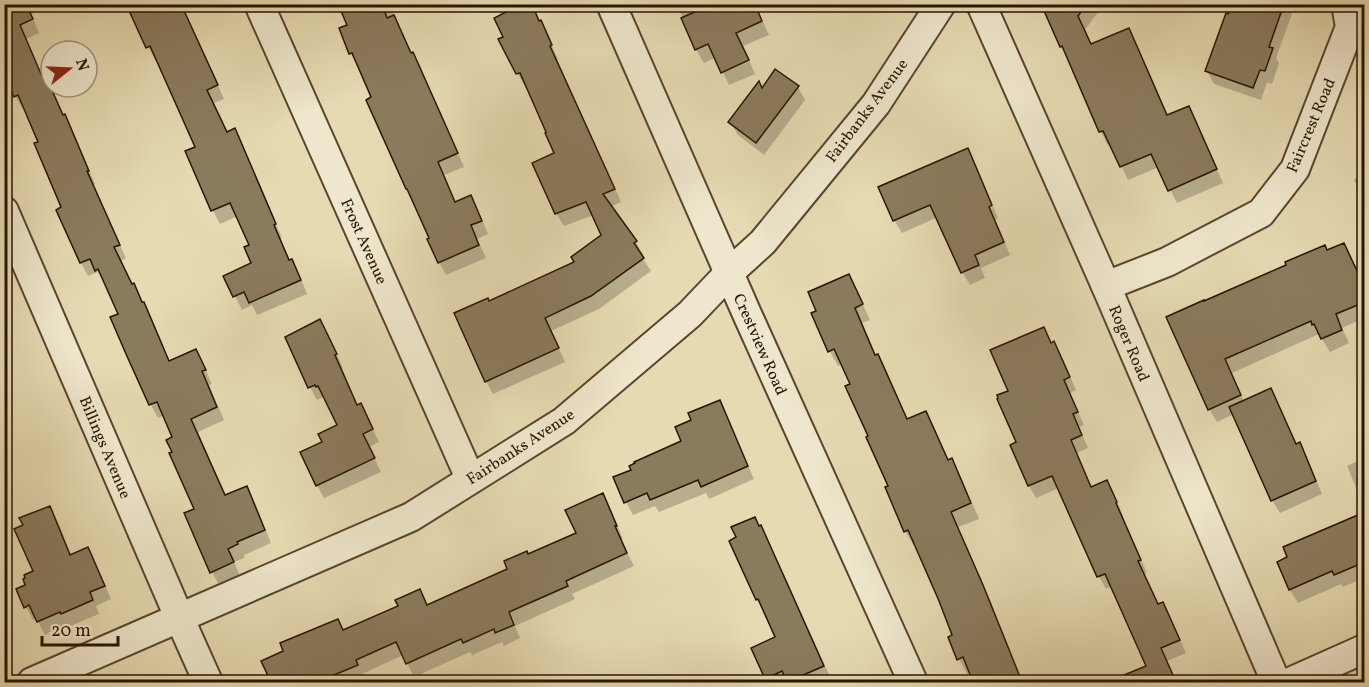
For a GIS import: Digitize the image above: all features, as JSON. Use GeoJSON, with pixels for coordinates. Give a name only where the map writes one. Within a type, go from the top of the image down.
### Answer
{"type":"FeatureCollection","features":[{"type":"Feature","properties":{"kind":"street","name":"Frost Avenue"},"geometry":{"type":"LineString","coordinates":[[259,4],[470,478]]}},
{"type":"Feature","properties":{"kind":"street","name":"Crestview Road"},"geometry":{"type":"LineString","coordinates":[[611,4],[913,682]]}},
{"type":"Feature","properties":{"kind":"street","name":"Fairbanks Avenue"},"geometry":{"type":"LineString","coordinates":[[32,682],[411,517],[564,421],[690,314],[729,273],[763,243],[876,104],[941,4]]}},
{"type":"Feature","properties":{"kind":"street","name":"Roger Road"},"geometry":{"type":"LineString","coordinates":[[981,4],[1106,286],[1276,682]]}},
{"type":"Feature","properties":{"kind":"street","name":"Faircrest Road"},"geometry":{"type":"LineString","coordinates":[[1106,286],[1167,262],[1261,213],[1295,169],[1350,27],[1346,4]]}},
{"type":"Feature","properties":{"kind":"street","name":"Billings Avenue"},"geometry":{"type":"LineString","coordinates":[[4,212],[208,682]]}},
{"type":"Feature","properties":{"kind":"street"},"geometry":{"type":"LineString","coordinates":[[1290,682],[1365,649]]}},
{"type":"Feature","properties":{"kind":"building"},"geometry":{"type":"Polygon","coordinates":[[[4,4],[26,4],[33,19],[20,25],[39,69],[39,99],[56,99],[63,115],[65,114],[120,245],[114,247],[132,284],[134,283],[144,302],[169,361],[196,349],[206,370],[202,371],[217,407],[191,419],[225,495],[247,486],[265,530],[237,542],[238,544],[228,549],[234,562],[210,573],[184,513],[194,509],[169,453],[172,452],[166,440],[172,437],[157,402],[149,405],[126,354],[110,317],[118,314],[98,269],[95,271],[90,259],[80,263],[56,210],[61,207],[34,143],[38,142],[18,95],[14,97],[4,75],[4,4]]]}},
{"type":"Feature","properties":{"kind":"building"},"geometry":{"type":"Polygon","coordinates":[[[126,4],[181,4],[218,85],[207,90],[227,132],[235,128],[289,260],[292,259],[301,280],[249,303],[244,292],[233,297],[223,276],[251,263],[244,247],[249,245],[230,203],[211,211],[185,151],[195,147],[150,46],[146,48],[126,4]]]}},
{"type":"Feature","properties":{"kind":"building"},"geometry":{"type":"Polygon","coordinates":[[[338,4],[382,4],[387,18],[394,15],[458,153],[438,162],[455,202],[471,195],[482,221],[471,225],[479,245],[438,263],[427,239],[429,238],[366,100],[371,97],[352,53],[349,54],[339,28],[347,25],[338,4]]]}},
{"type":"Feature","properties":{"kind":"building"},"geometry":{"type":"Polygon","coordinates":[[[523,4],[532,4],[539,21],[541,20],[552,45],[550,46],[615,189],[603,194],[637,241],[634,243],[644,258],[591,296],[545,318],[559,348],[485,382],[454,313],[488,298],[489,301],[574,262],[571,257],[601,235],[586,202],[555,214],[532,163],[554,153],[520,73],[516,74],[498,39],[503,37],[494,18],[523,4]]]}},
{"type":"Feature","properties":{"kind":"building"},"geometry":{"type":"Polygon","coordinates":[[[713,4],[755,4],[762,21],[736,33],[749,60],[721,73],[708,44],[695,50],[681,18],[713,4]]]}},
{"type":"Feature","properties":{"kind":"building"},"geometry":{"type":"Polygon","coordinates":[[[1041,4],[1087,4],[1078,16],[1091,44],[1129,28],[1167,115],[1189,106],[1217,169],[1168,191],[1151,154],[1120,167],[1103,131],[1099,132],[1041,4]]]}},
{"type":"Feature","properties":{"kind":"building"},"geometry":{"type":"Polygon","coordinates":[[[1232,4],[1284,4],[1269,47],[1273,48],[1265,71],[1260,70],[1253,88],[1205,71],[1226,13],[1228,14],[1232,4]]]}},
{"type":"Feature","properties":{"kind":"building"},"geometry":{"type":"Polygon","coordinates":[[[775,69],[799,86],[756,143],[728,122],[759,81],[762,88],[775,69]]]}},
{"type":"Feature","properties":{"kind":"building"},"geometry":{"type":"Polygon","coordinates":[[[968,148],[992,205],[989,207],[1004,242],[975,255],[979,265],[961,273],[930,205],[893,221],[878,187],[968,148]]]}},
{"type":"Feature","properties":{"kind":"building"},"geometry":{"type":"Polygon","coordinates":[[[1344,243],[1365,288],[1365,302],[1336,314],[1342,330],[1321,339],[1311,321],[1225,359],[1241,395],[1208,410],[1166,317],[1286,265],[1285,262],[1325,245],[1327,250],[1344,243]]]}},
{"type":"Feature","properties":{"kind":"building"},"geometry":{"type":"Polygon","coordinates":[[[849,274],[863,304],[855,308],[875,355],[878,354],[907,419],[926,411],[948,460],[952,458],[971,503],[951,512],[1022,682],[973,682],[963,657],[957,660],[948,637],[952,635],[939,601],[908,530],[904,532],[885,487],[888,486],[866,437],[868,436],[845,386],[850,384],[834,349],[828,352],[811,313],[816,311],[808,292],[849,274]]]}},
{"type":"Feature","properties":{"kind":"building"},"geometry":{"type":"Polygon","coordinates":[[[320,319],[357,405],[361,403],[373,429],[363,434],[375,458],[316,486],[300,452],[322,442],[318,434],[337,425],[318,386],[308,388],[285,337],[320,319]]]}},
{"type":"Feature","properties":{"kind":"building"},"geometry":{"type":"Polygon","coordinates":[[[1044,327],[1051,343],[1054,341],[1070,377],[1064,380],[1078,412],[1073,414],[1082,435],[1071,440],[1091,487],[1107,480],[1141,560],[1138,561],[1158,604],[1163,602],[1180,640],[1161,648],[1176,682],[1107,682],[1146,666],[1105,574],[1097,577],[1052,476],[1028,486],[1010,445],[1016,442],[997,399],[997,395],[1008,391],[990,350],[1044,327]]]}},
{"type":"Feature","properties":{"kind":"building"},"geometry":{"type":"Polygon","coordinates":[[[1271,388],[1296,444],[1300,442],[1316,481],[1271,501],[1229,407],[1271,388]]]}},
{"type":"Feature","properties":{"kind":"building"},"geometry":{"type":"Polygon","coordinates":[[[720,400],[748,466],[701,487],[698,480],[650,500],[647,493],[624,503],[613,477],[631,470],[629,466],[634,462],[681,441],[675,427],[691,420],[688,413],[720,400]]]}},
{"type":"Feature","properties":{"kind":"building"},"geometry":{"type":"Polygon","coordinates":[[[603,493],[627,553],[566,581],[568,586],[509,612],[514,625],[495,633],[494,629],[463,643],[461,639],[406,664],[396,642],[356,660],[358,665],[317,682],[271,682],[261,661],[283,651],[280,643],[338,619],[343,630],[398,606],[395,600],[420,589],[427,605],[507,569],[504,561],[527,551],[528,554],[576,533],[565,510],[603,493]]]}},
{"type":"Feature","properties":{"kind":"building"},"geometry":{"type":"Polygon","coordinates":[[[50,506],[70,555],[88,547],[105,586],[90,592],[93,600],[37,622],[29,605],[24,608],[16,589],[25,585],[24,575],[33,571],[14,529],[23,525],[19,518],[50,506]]]}},
{"type":"Feature","properties":{"kind":"building"},"geometry":{"type":"Polygon","coordinates":[[[1365,512],[1365,562],[1334,575],[1332,571],[1289,590],[1277,562],[1287,557],[1283,547],[1365,512]]]}},
{"type":"Feature","properties":{"kind":"building"},"geometry":{"type":"Polygon","coordinates":[[[755,517],[759,526],[761,525],[824,666],[787,682],[782,671],[765,679],[751,648],[775,637],[729,541],[736,537],[731,527],[755,517]]]}}]}
